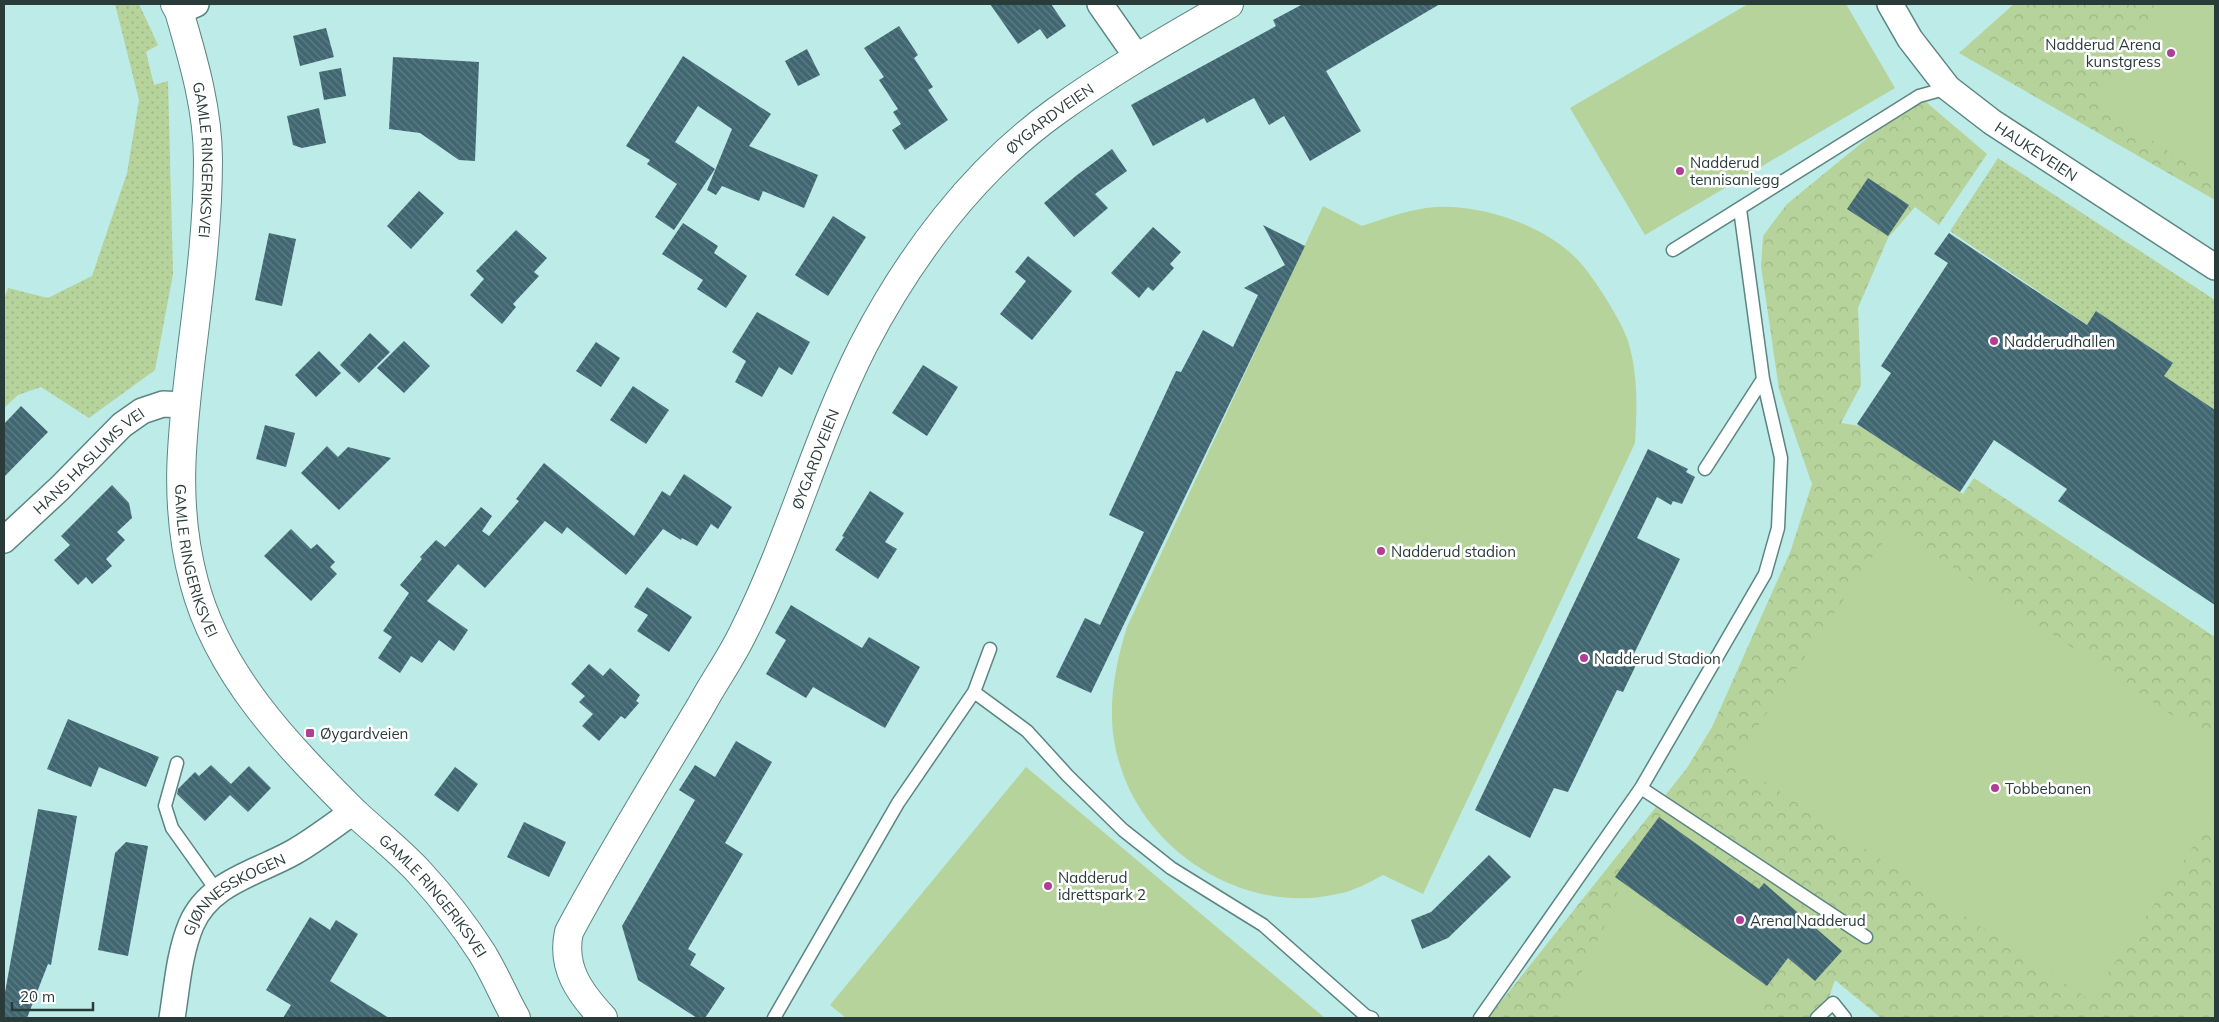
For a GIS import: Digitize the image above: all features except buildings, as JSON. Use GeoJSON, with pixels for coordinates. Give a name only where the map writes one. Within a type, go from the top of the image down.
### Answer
{"type":"FeatureCollection","features":[{"type":"Feature","properties":{"kind":"street"},"geometry":{"type":"LineString","coordinates":[[1100,4],[1137,57]]}},
{"type":"Feature","properties":{"kind":"street","name":"ØYGARDVEIEN"},"geometry":{"type":"LineString","coordinates":[[603,1018],[580,992],[569,971],[567,956],[569,932],[742,636],[768,583],[837,404],[867,339],[923,247],[951,210],[1025,136],[1054,112],[1137,57],[1229,4]]}},
{"type":"Feature","properties":{"kind":"street","name":"HAUKEVEIEN"},"geometry":{"type":"LineString","coordinates":[[1890,4],[1910,39],[1948,88],[1992,122],[2215,267]]}},
{"type":"Feature","properties":{"kind":"street","name":"GAMLE RINGERIKSVEI"},"geometry":{"type":"LineString","coordinates":[[183,6],[201,93],[208,157],[207,198],[200,281],[180,462],[182,517],[194,582],[205,615],[222,652],[259,710],[354,811],[420,872],[442,898],[482,953],[514,1017]]}},
{"type":"Feature","properties":{"kind":"street","name":"HANS HASLUMS VEI"},"geometry":{"type":"LineString","coordinates":[[4,540],[60,488],[122,425],[142,412],[163,404],[185,405]]}},
{"type":"Feature","properties":{"kind":"street","name":"GJØNNESSKOGEN"},"geometry":{"type":"LineString","coordinates":[[172,1018],[184,947],[192,923],[203,906],[217,891],[234,880],[292,853],[354,811]]}},
{"type":"Feature","properties":{"kind":"lane"},"geometry":{"type":"LineString","coordinates":[[1673,250],[1919,96],[1948,88]]}},
{"type":"Feature","properties":{"kind":"lane"},"geometry":{"type":"LineString","coordinates":[[1480,1018],[1641,788],[1765,574],[1778,528],[1782,458],[1763,379],[1740,209]]}},
{"type":"Feature","properties":{"kind":"lane"},"geometry":{"type":"LineString","coordinates":[[1706,469],[1763,379]]}},
{"type":"Feature","properties":{"kind":"lane"},"geometry":{"type":"LineString","coordinates":[[774,1018],[898,803],[974,692],[990,649]]}},
{"type":"Feature","properties":{"kind":"lane"},"geometry":{"type":"LineString","coordinates":[[974,692],[1027,731],[1068,776],[1124,830],[1171,868],[1263,925],[1366,1016],[1372,1018]]}},
{"type":"Feature","properties":{"kind":"lane"},"geometry":{"type":"LineString","coordinates":[[177,763],[165,806],[172,828],[217,891]]}},
{"type":"Feature","properties":{"kind":"lane"},"geometry":{"type":"LineString","coordinates":[[1641,788],[1866,936]]}},
{"type":"Feature","properties":{"kind":"lane"},"geometry":{"type":"LineString","coordinates":[[1817,1018],[1833,1003],[1845,1018]]}},
{"type":"Feature","properties":{"kind":"green space"},"geometry":{"type":"Polygon","coordinates":[[[115,4],[139,4],[158,45],[146,52],[154,85],[168,81],[173,274],[155,370],[89,418],[41,387],[18,395],[4,408],[4,299],[8,288],[48,298],[92,276],[127,173],[139,100],[115,4]]]}},
{"type":"Feature","properties":{"kind":"green space","name":"Nadderud tennisanlegg"},"geometry":{"type":"Polygon","coordinates":[[[1748,4],[1846,4],[1895,88],[1645,235],[1570,108],[1748,4]]]}},
{"type":"Feature","properties":{"kind":"green space"},"geometry":{"type":"Polygon","coordinates":[[[2014,4],[2215,4],[2215,200],[1959,53],[2014,4]]]}},
{"type":"Feature","properties":{"kind":"green space","name":"Nadderud Arena kunstgress"},"geometry":{"type":"Polygon","coordinates":[[[2160,4],[2215,4],[2215,182],[2094,102],[2160,4]]]}},
{"type":"Feature","properties":{"kind":"green space"},"geometry":{"type":"Polygon","coordinates":[[[1919,96],[1987,154],[1939,225],[1915,207],[1888,238],[1858,308],[1861,385],[1841,423],[1860,426],[1963,494],[1974,478],[2215,637],[2215,1018],[1881,1018],[1835,980],[1828,1000],[1808,1018],[1488,1018],[1687,768],[1712,727],[1791,550],[1812,484],[1779,389],[1761,266],[1763,236],[1787,204],[1919,96]]]}},
{"type":"Feature","properties":{"kind":"green space"},"geometry":{"type":"Polygon","coordinates":[[[1998,158],[2215,300],[2215,412],[1950,231],[1998,158]]]}},
{"type":"Feature","properties":{"kind":"green space"},"geometry":{"type":"Polygon","coordinates":[[[1323,206],[1362,226],[1417,210],[1453,207],[1488,212],[1539,231],[1573,255],[1597,284],[1626,335],[1636,384],[1635,443],[1423,894],[1383,875],[1343,893],[1303,898],[1268,895],[1235,886],[1204,871],[1177,850],[1152,826],[1133,797],[1115,748],[1112,713],[1113,696],[1118,661],[1127,627],[1323,206]]]}},
{"type":"Feature","properties":{"kind":"green space","name":"Tobbebanen"},"geometry":{"type":"Polygon","coordinates":[[[1893,527],[2215,744],[2215,814],[2090,1000],[1734,761],[1893,527]]]}},
{"type":"Feature","properties":{"kind":"green space","name":"Nadderud idrettspark 2"},"geometry":{"type":"Polygon","coordinates":[[[1026,767],[1325,1018],[846,1018],[830,1005],[1026,767]]]}},
{"type":"Feature","properties":{"kind":"green space"},"geometry":{"type":"Polygon","coordinates":[[[1616,881],[1768,989],[1762,1018],[1559,1018],[1618,899],[1616,881]]]}},
{"type":"Feature","properties":{"kind":"place","name":"Nadderud Arena kunstgress"},"geometry":{"type":"Point","coordinates":[2171,53]}},
{"type":"Feature","properties":{"kind":"place","name":"Nadderud tennisanlegg"},"geometry":{"type":"Point","coordinates":[1680,171]}},
{"type":"Feature","properties":{"kind":"place","name":"Nadderudhallen"},"geometry":{"type":"Point","coordinates":[1994,341]}},
{"type":"Feature","properties":{"kind":"place","name":"Nadderud stadion"},"geometry":{"type":"Point","coordinates":[1381,551]}},
{"type":"Feature","properties":{"kind":"place","name":"Nadderud Stadion"},"geometry":{"type":"Point","coordinates":[1584,658]}},
{"type":"Feature","properties":{"kind":"place","name":"Øygardveien"},"geometry":{"type":"Point","coordinates":[310,733]}},
{"type":"Feature","properties":{"kind":"place","name":"Tobbebanen"},"geometry":{"type":"Point","coordinates":[1995,788]}},
{"type":"Feature","properties":{"kind":"place","name":"Nadderud idrettspark 2"},"geometry":{"type":"Point","coordinates":[1048,886]}},
{"type":"Feature","properties":{"kind":"place","name":"Arena Nadderud"},"geometry":{"type":"Point","coordinates":[1740,920]}}]}
